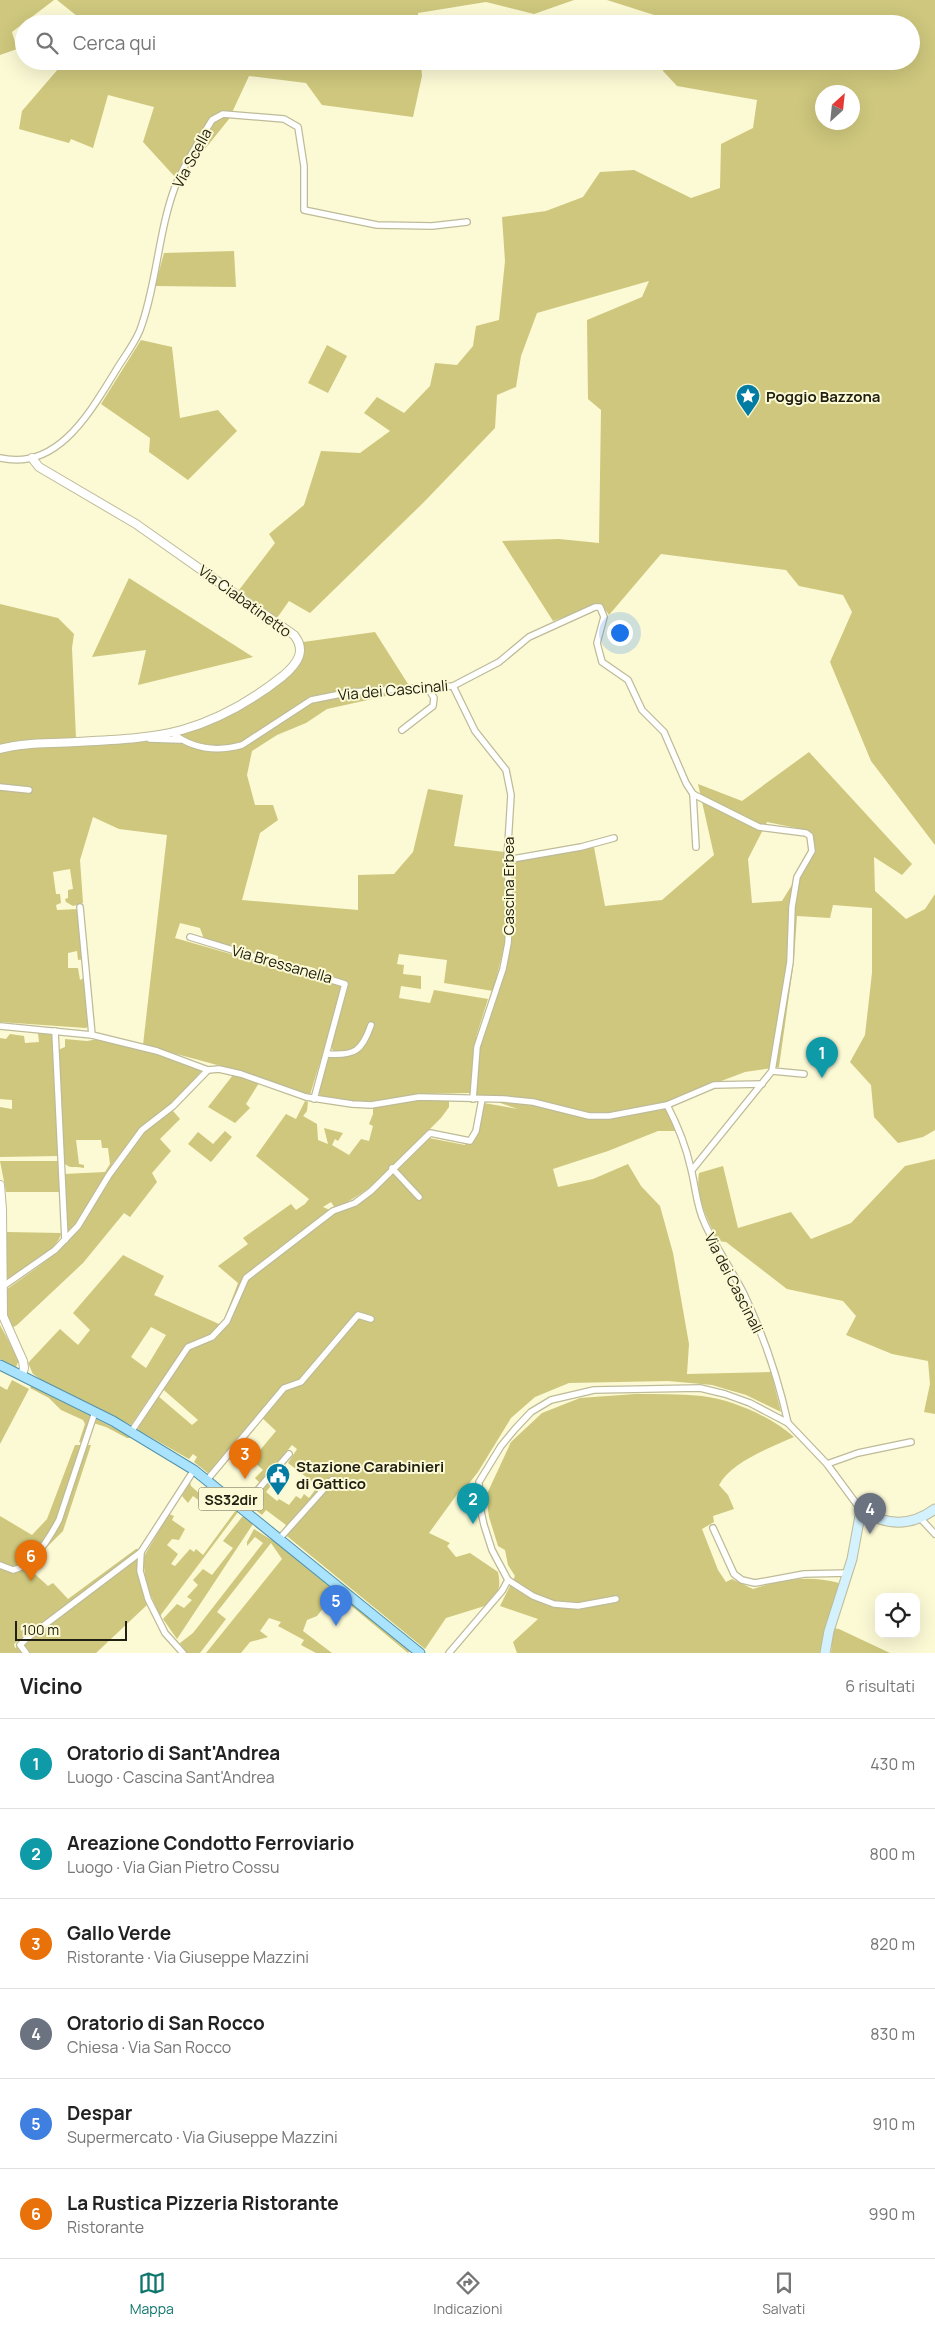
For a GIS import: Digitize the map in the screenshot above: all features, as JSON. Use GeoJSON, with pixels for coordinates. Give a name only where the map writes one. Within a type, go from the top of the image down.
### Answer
{"type":"FeatureCollection","features":[{"type":"Feature","properties":{"kind":"main road","name":"SS32dir"},"geometry":{"type":"LineString","coordinates":[[0,1365],[96,1412],[194,1470],[420,1653]]}},
{"type":"Feature","properties":{"kind":"main road"},"geometry":{"type":"LineString","coordinates":[[825,1653],[829,1631],[848,1573],[861,1510],[877,1518],[894,1522],[921,1519],[935,1509]]}},
{"type":"Feature","properties":{"kind":"street","name":"Via Scella"},"geometry":{"type":"LineString","coordinates":[[32,458],[54,449],[71,434],[106,387],[134,343],[143,320],[175,188],[182,171],[212,120],[223,114],[284,119],[298,127],[304,166],[304,210],[377,225],[432,226],[468,222]]}},
{"type":"Feature","properties":{"kind":"street"},"geometry":{"type":"LineString","coordinates":[[0,458],[19,461],[32,458]]}},
{"type":"Feature","properties":{"kind":"street","name":"Via Ciabatinetto"},"geometry":{"type":"LineString","coordinates":[[0,749],[23,744],[122,738],[171,732],[200,724],[220,715],[279,679],[298,660],[301,648],[299,641],[294,635],[212,577],[136,524],[39,467],[32,458]]}},
{"type":"Feature","properties":{"kind":"street","name":"Via dei Cascinali"},"geometry":{"type":"LineString","coordinates":[[122,738],[181,740],[204,748],[229,749],[242,745],[311,700],[351,692],[453,686],[499,662],[529,637],[595,607],[600,607],[604,617],[597,643],[602,662],[628,680],[642,710],[664,732],[686,783],[693,794]]}},
{"type":"Feature","properties":{"kind":"street","name":"Cascina Erbea"},"geometry":{"type":"LineString","coordinates":[[453,686],[475,731],[485,746],[502,764],[509,779],[511,805],[507,860],[510,905],[508,943],[502,969],[477,1047],[473,1099]]}},
{"type":"Feature","properties":{"kind":"street"},"geometry":{"type":"LineString","coordinates":[[402,730],[433,706],[434,698],[428,688]]}},
{"type":"Feature","properties":{"kind":"street","name":"Via dei Cascinali"},"geometry":{"type":"LineString","coordinates":[[171,732],[181,740]]}},
{"type":"Feature","properties":{"kind":"street"},"geometry":{"type":"LineString","coordinates":[[0,787],[29,790]]}},
{"type":"Feature","properties":{"kind":"street"},"geometry":{"type":"LineString","coordinates":[[692,1170],[772,1071],[790,962],[792,908],[797,877],[812,851],[810,836],[802,832],[759,827],[693,794],[696,847]]}},
{"type":"Feature","properties":{"kind":"street"},"geometry":{"type":"LineString","coordinates":[[507,860],[581,847],[614,838]]}},
{"type":"Feature","properties":{"kind":"street"},"geometry":{"type":"LineString","coordinates":[[80,907],[92,1034]]}},
{"type":"Feature","properties":{"kind":"street","name":"Via Bressanella"},"geometry":{"type":"LineString","coordinates":[[190,937],[343,982],[346,986],[314,1098]]}},
{"type":"Feature","properties":{"kind":"street"},"geometry":{"type":"LineString","coordinates":[[327,1054],[346,1056],[355,1052],[365,1041],[371,1025]]}},
{"type":"Feature","properties":{"kind":"street"},"geometry":{"type":"LineString","coordinates":[[0,1026],[92,1034],[157,1051],[208,1070],[219,1069],[241,1074],[314,1098],[371,1105],[419,1097],[482,1099],[533,1102],[589,1116],[609,1116],[667,1105],[714,1085],[762,1084]]}},
{"type":"Feature","properties":{"kind":"street"},"geometry":{"type":"LineString","coordinates":[[54,1031],[65,1240]]}},
{"type":"Feature","properties":{"kind":"street"},"geometry":{"type":"LineString","coordinates":[[2,1287],[29,1270],[65,1240],[78,1226],[109,1175],[142,1130],[173,1106],[208,1070]]}},
{"type":"Feature","properties":{"kind":"street"},"geometry":{"type":"LineString","coordinates":[[772,1071],[804,1074]]}},
{"type":"Feature","properties":{"kind":"street"},"geometry":{"type":"LineString","coordinates":[[131,1432],[188,1346],[212,1337],[227,1321],[246,1278],[333,1211],[354,1203],[371,1191],[392,1168],[430,1133],[470,1141],[476,1131],[482,1099]]}},
{"type":"Feature","properties":{"kind":"street","name":"Via dei Cascinali"},"geometry":{"type":"LineString","coordinates":[[667,1105],[682,1134],[692,1170],[694,1190],[704,1223],[744,1294],[777,1374],[788,1423]]}},
{"type":"Feature","properties":{"kind":"street"},"geometry":{"type":"LineString","coordinates":[[392,1168],[419,1197]]}},
{"type":"Feature","properties":{"kind":"street"},"geometry":{"type":"LineString","coordinates":[[0,1185],[3,1316],[23,1361],[22,1375]]}},
{"type":"Feature","properties":{"kind":"street"},"geometry":{"type":"LineString","coordinates":[[207,1480],[284,1388],[301,1382],[358,1315],[373,1322]]}},
{"type":"Feature","properties":{"kind":"street"},"geometry":{"type":"LineString","coordinates":[[616,1599],[578,1606],[554,1604],[533,1596],[508,1580],[492,1550],[484,1525],[480,1507],[479,1482],[501,1446],[531,1412],[544,1403],[561,1396],[594,1390],[700,1388],[750,1403],[788,1423],[827,1464],[861,1510]]}},
{"type":"Feature","properties":{"kind":"street"},"geometry":{"type":"LineString","coordinates":[[0,1564],[13,1570],[23,1566],[50,1536],[59,1520],[96,1412]]}},
{"type":"Feature","properties":{"kind":"street"},"geometry":{"type":"LineString","coordinates":[[827,1464],[858,1453],[911,1442]]}},
{"type":"Feature","properties":{"kind":"street"},"geometry":{"type":"LineString","coordinates":[[242,1508],[289,1454]]}},
{"type":"Feature","properties":{"kind":"street"},"geometry":{"type":"LineString","coordinates":[[26,1653],[20,1645],[26,1639],[141,1552],[194,1470]]}},
{"type":"Feature","properties":{"kind":"street"},"geometry":{"type":"LineString","coordinates":[[280,1538],[332,1480]]}},
{"type":"Feature","properties":{"kind":"street"},"geometry":{"type":"LineString","coordinates":[[921,1519],[935,1534]]}},
{"type":"Feature","properties":{"kind":"street"},"geometry":{"type":"LineString","coordinates":[[713,1528],[734,1574],[742,1580],[755,1584],[804,1574],[848,1573]]}},
{"type":"Feature","properties":{"kind":"street"},"geometry":{"type":"LineString","coordinates":[[141,1552],[140,1571],[148,1599],[165,1633],[183,1653]]}},
{"type":"Feature","properties":{"kind":"street"},"geometry":{"type":"LineString","coordinates":[[449,1653],[502,1592],[508,1580]]}},
{"type":"Feature","properties":{"kind":"shaded area"},"geometry":{"type":"Polygon","coordinates":[[[0,0],[54,0],[34,15],[15,15],[15,30],[12,32],[15,50],[0,55],[0,0]]]}},
{"type":"Feature","properties":{"kind":"shaded area"},"geometry":{"type":"Polygon","coordinates":[[[57,0],[574,0],[534,14],[486,2],[418,13],[418,15],[76,15],[57,0]]]}},
{"type":"Feature","properties":{"kind":"shaded area"},"geometry":{"type":"Polygon","coordinates":[[[607,0],[935,0],[935,845],[871,761],[830,662],[852,612],[843,595],[799,586],[786,570],[661,554],[609,615],[601,604],[553,621],[502,541],[559,539],[599,543],[601,410],[588,399],[587,320],[642,297],[649,281],[537,313],[521,356],[516,387],[497,395],[495,428],[424,502],[310,613],[289,601],[277,618],[239,590],[275,543],[269,534],[304,505],[321,451],[360,453],[390,431],[364,413],[377,397],[404,413],[430,386],[435,363],[457,365],[473,346],[476,326],[499,320],[505,261],[502,217],[546,211],[583,197],[600,172],[634,170],[691,198],[720,188],[721,144],[753,128],[757,100],[677,86],[663,70],[920,70],[920,15],[654,15],[607,0]]]}},
{"type":"Feature","properties":{"kind":"shaded area"},"geometry":{"type":"Polygon","coordinates":[[[57,70],[422,70],[413,117],[322,105],[306,83],[249,76],[229,119],[188,170],[184,160],[175,177],[143,142],[154,107],[108,95],[93,148],[71,139],[69,143],[19,129],[22,111],[57,70]]]}},
{"type":"Feature","properties":{"kind":"shaded area"},"geometry":{"type":"Polygon","coordinates":[[[234,251],[236,287],[155,286],[164,253],[234,251]]]}},
{"type":"Feature","properties":{"kind":"shaded area"},"geometry":{"type":"Polygon","coordinates":[[[141,340],[172,347],[180,418],[218,410],[237,431],[188,480],[149,452],[150,438],[101,404],[141,340]]]}},
{"type":"Feature","properties":{"kind":"shaded area"},"geometry":{"type":"Polygon","coordinates":[[[327,345],[347,356],[328,393],[308,383],[327,345]]]}},
{"type":"Feature","properties":{"kind":"shaded area"},"geometry":{"type":"Polygon","coordinates":[[[129,578],[253,657],[138,685],[146,650],[92,657],[129,578]]]}},
{"type":"Feature","properties":{"kind":"shaded area"},"geometry":{"type":"Polygon","coordinates":[[[0,604],[58,618],[74,634],[72,648],[76,738],[158,732],[193,724],[232,706],[276,677],[286,668],[298,652],[296,643],[375,632],[408,684],[404,692],[327,709],[306,723],[277,735],[252,751],[247,775],[255,805],[273,805],[278,820],[260,833],[242,900],[358,910],[358,875],[394,874],[413,852],[428,789],[463,795],[454,846],[505,852],[509,909],[507,935],[493,991],[444,983],[447,960],[399,954],[397,964],[404,965],[403,974],[421,976],[421,989],[401,986],[399,998],[430,1003],[434,990],[488,999],[476,1037],[484,1033],[514,921],[510,862],[594,847],[605,906],[662,900],[714,855],[698,784],[742,801],[809,752],[912,864],[902,875],[874,857],[875,891],[906,919],[925,909],[935,894],[935,1130],[923,1137],[898,1143],[874,1117],[871,1085],[850,1062],[865,1035],[872,973],[872,908],[833,905],[830,918],[797,916],[794,960],[779,1067],[745,1072],[666,1102],[676,1131],[658,1131],[608,1151],[553,1169],[558,1187],[593,1179],[628,1164],[641,1186],[660,1206],[673,1253],[689,1344],[687,1374],[771,1372],[781,1412],[746,1395],[712,1385],[668,1381],[569,1383],[535,1397],[511,1418],[478,1472],[467,1486],[458,1493],[429,1533],[450,1543],[447,1546],[456,1557],[470,1553],[498,1572],[498,1592],[491,1604],[446,1618],[425,1649],[282,1532],[286,1525],[266,1510],[262,1515],[254,1509],[252,1501],[269,1481],[273,1483],[266,1492],[277,1501],[279,1499],[289,1505],[296,1496],[301,1499],[304,1494],[309,1498],[318,1486],[288,1463],[297,1449],[292,1445],[260,1483],[255,1478],[263,1470],[252,1460],[276,1431],[259,1415],[209,1474],[194,1462],[197,1457],[193,1454],[189,1459],[138,1430],[139,1425],[158,1396],[192,1425],[198,1420],[158,1385],[131,1425],[43,1381],[33,1374],[28,1363],[60,1329],[78,1345],[90,1330],[73,1313],[123,1255],[164,1276],[154,1295],[219,1324],[224,1320],[238,1283],[218,1266],[248,1244],[243,1238],[291,1204],[296,1210],[309,1199],[256,1156],[286,1114],[296,1119],[305,1101],[308,1102],[307,1111],[303,1116],[317,1124],[318,1140],[328,1144],[324,1128],[343,1133],[338,1141],[335,1139],[332,1145],[349,1155],[361,1139],[369,1141],[373,1126],[369,1124],[373,1114],[373,1107],[407,1099],[449,1099],[449,1107],[441,1118],[378,1180],[350,1201],[335,1208],[331,1202],[323,1207],[332,1211],[355,1203],[429,1138],[465,1145],[474,1128],[478,1102],[518,1109],[470,1093],[417,1094],[375,1101],[345,1101],[321,1097],[318,1092],[320,1082],[325,1065],[334,1052],[331,1047],[349,983],[316,973],[314,968],[307,966],[305,970],[278,961],[278,956],[268,953],[264,957],[204,939],[200,928],[180,923],[175,938],[343,986],[310,1095],[247,1073],[143,1045],[167,835],[119,829],[93,817],[80,860],[83,903],[73,906],[66,902],[68,890],[73,889],[70,869],[53,872],[56,894],[60,894],[61,903],[56,905],[57,910],[79,909],[84,959],[78,960],[77,951],[68,953],[68,968],[78,968],[80,980],[84,978],[89,1025],[86,1028],[0,1022],[0,604]],[[767,822],[748,859],[752,903],[782,901],[814,849],[813,837],[806,830],[767,822]],[[151,1327],[131,1357],[146,1368],[166,1335],[151,1327]]]}},
{"type":"Feature","properties":{"kind":"shaded area"},"geometry":{"type":"Polygon","coordinates":[[[38,1033],[53,1034],[58,1156],[0,1157],[0,1107],[12,1109],[12,1100],[0,1099],[0,1038],[6,1039],[10,1034],[24,1036],[25,1043],[39,1042],[38,1033]]]}},
{"type":"Feature","properties":{"kind":"shaded area"},"geometry":{"type":"Polygon","coordinates":[[[65,1039],[87,1041],[98,1039],[156,1053],[203,1069],[174,1103],[140,1128],[113,1163],[77,1224],[67,1232],[64,1174],[105,1172],[110,1164],[108,1148],[102,1148],[101,1140],[76,1140],[79,1164],[84,1165],[84,1168],[67,1166],[63,1161],[58,1050],[65,1047],[65,1039]]]}},
{"type":"Feature","properties":{"kind":"shaded area"},"geometry":{"type":"Polygon","coordinates":[[[233,1075],[259,1083],[246,1104],[250,1108],[235,1123],[208,1107],[233,1075]]]}},
{"type":"Feature","properties":{"kind":"shaded area"},"geometry":{"type":"Polygon","coordinates":[[[173,1111],[180,1119],[160,1139],[171,1151],[152,1173],[157,1182],[130,1217],[124,1213],[83,1263],[17,1325],[10,1329],[7,1320],[6,1290],[43,1263],[69,1240],[88,1216],[129,1149],[156,1121],[173,1111]]]}},
{"type":"Feature","properties":{"kind":"shaded area"},"geometry":{"type":"Polygon","coordinates":[[[225,1131],[232,1137],[211,1162],[188,1144],[198,1132],[213,1144],[225,1131]]]}},
{"type":"Feature","properties":{"kind":"shaded area"},"geometry":{"type":"Polygon","coordinates":[[[935,1159],[935,1414],[924,1412],[930,1384],[928,1361],[892,1354],[846,1335],[856,1316],[843,1301],[787,1289],[726,1242],[718,1241],[703,1208],[698,1182],[699,1173],[723,1166],[738,1228],[791,1212],[811,1239],[851,1223],[905,1166],[935,1159]]]}},
{"type":"Feature","properties":{"kind":"shaded area"},"geometry":{"type":"Polygon","coordinates":[[[0,1161],[58,1161],[60,1192],[6,1192],[0,1161]]]}},
{"type":"Feature","properties":{"kind":"shaded area"},"geometry":{"type":"Polygon","coordinates":[[[7,1232],[61,1233],[55,1245],[48,1252],[30,1266],[8,1279],[6,1277],[7,1232]]]}},
{"type":"Feature","properties":{"kind":"shaded area"},"geometry":{"type":"Polygon","coordinates":[[[0,1325],[19,1360],[16,1367],[0,1359],[0,1325]]]}},
{"type":"Feature","properties":{"kind":"shaded area"},"geometry":{"type":"Polygon","coordinates":[[[12,1380],[29,1389],[0,1444],[0,1386],[7,1390],[12,1380]]]}},
{"type":"Feature","properties":{"kind":"shaded area"},"geometry":{"type":"Polygon","coordinates":[[[31,1386],[134,1438],[127,1438],[106,1427],[90,1422],[82,1443],[79,1442],[85,1424],[83,1420],[61,1410],[49,1398],[30,1388],[31,1386]]]}},
{"type":"Feature","properties":{"kind":"shaded area"},"geometry":{"type":"Polygon","coordinates":[[[635,1394],[694,1395],[726,1401],[763,1416],[794,1437],[752,1456],[725,1477],[719,1485],[728,1495],[734,1509],[713,1516],[714,1522],[702,1529],[718,1570],[726,1582],[732,1579],[753,1589],[796,1579],[817,1579],[839,1583],[822,1653],[517,1653],[513,1642],[538,1619],[500,1606],[515,1576],[508,1565],[505,1550],[498,1546],[489,1517],[486,1496],[511,1442],[542,1413],[580,1398],[635,1394]]]}},
{"type":"Feature","properties":{"kind":"shaded area"},"geometry":{"type":"Polygon","coordinates":[[[75,1445],[91,1445],[63,1531],[27,1567],[48,1586],[53,1583],[68,1599],[136,1549],[139,1549],[139,1552],[14,1644],[15,1648],[57,1619],[137,1558],[138,1570],[148,1604],[96,1653],[0,1653],[0,1516],[32,1535],[47,1519],[75,1445]]]}},
{"type":"Feature","properties":{"kind":"shaded area"},"geometry":{"type":"Polygon","coordinates":[[[190,1482],[191,1486],[212,1505],[210,1509],[193,1496],[188,1503],[182,1496],[190,1482]]]}},
{"type":"Feature","properties":{"kind":"shaded area"},"geometry":{"type":"Polygon","coordinates":[[[236,1510],[238,1512],[160,1616],[146,1584],[143,1558],[169,1514],[174,1516],[172,1520],[185,1529],[179,1540],[172,1539],[167,1545],[178,1554],[171,1564],[175,1566],[190,1549],[194,1552],[196,1549],[203,1555],[236,1510]]]}},
{"type":"Feature","properties":{"kind":"shaded area"},"geometry":{"type":"Polygon","coordinates":[[[242,1517],[245,1517],[253,1524],[177,1639],[163,1619],[177,1604],[184,1608],[192,1600],[187,1597],[198,1585],[193,1580],[203,1569],[212,1575],[233,1548],[223,1541],[242,1517]]]}},
{"type":"Feature","properties":{"kind":"shaded area"},"geometry":{"type":"Polygon","coordinates":[[[254,1529],[275,1542],[336,1592],[317,1616],[307,1620],[303,1631],[332,1653],[316,1653],[301,1645],[304,1640],[278,1626],[281,1622],[269,1618],[260,1631],[268,1637],[250,1642],[241,1653],[206,1653],[282,1559],[271,1543],[217,1612],[226,1619],[200,1653],[187,1653],[180,1643],[193,1633],[263,1543],[255,1537],[247,1546],[247,1542],[254,1529]]]}},
{"type":"Feature","properties":{"kind":"shaded area"},"geometry":{"type":"Polygon","coordinates":[[[344,1597],[410,1651],[408,1653],[343,1599],[344,1597]]]}},
{"type":"Feature","properties":{"kind":"shaded area"},"geometry":{"type":"Polygon","coordinates":[[[833,1628],[839,1629],[890,1653],[831,1653],[833,1628]]]}},
{"type":"Feature","properties":{"kind":"place","name":"Poggio Bazzona"},"geometry":{"type":"Point","coordinates":[748,417]}},
{"type":"Feature","properties":{"kind":"place","name":"Oratorio di Sant'Andrea"},"geometry":{"type":"Point","coordinates":[822,1078]}},
{"type":"Feature","properties":{"kind":"place","name":"Gallo Verde"},"geometry":{"type":"Point","coordinates":[245,1479]}},
{"type":"Feature","properties":{"kind":"place","name":"Stazione Carabinieri di Gattico"},"geometry":{"type":"Point","coordinates":[278,1496]}},
{"type":"Feature","properties":{"kind":"place","name":"Areazione Condotto Ferroviario"},"geometry":{"type":"Point","coordinates":[473,1524]}},
{"type":"Feature","properties":{"kind":"place","name":"Oratorio di San Rocco"},"geometry":{"type":"Point","coordinates":[870,1534]}},
{"type":"Feature","properties":{"kind":"place","name":"La Rustica Pizzeria Ristorante"},"geometry":{"type":"Point","coordinates":[31,1581]}},
{"type":"Feature","properties":{"kind":"place","name":"Despar"},"geometry":{"type":"Point","coordinates":[336,1626]}}]}
